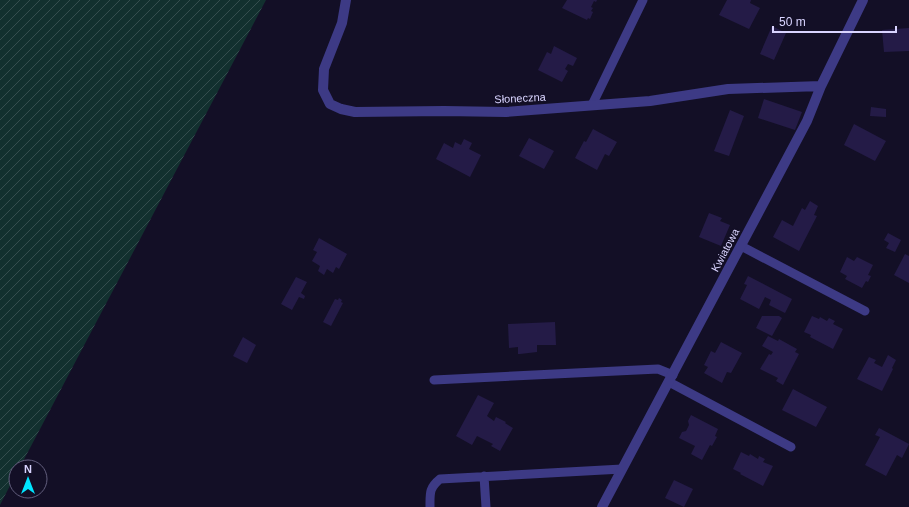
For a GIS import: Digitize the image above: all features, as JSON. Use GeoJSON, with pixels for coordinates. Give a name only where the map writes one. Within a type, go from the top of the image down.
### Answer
{"type":"FeatureCollection","features":[{"type":"Feature","properties":{"kind":"street","name":"Słoneczna"},"geometry":{"type":"LineString","coordinates":[[346,0],[342,23],[324,69],[323,90],[330,104],[341,109],[355,112],[506,112],[650,101],[728,89],[822,86]]}},
{"type":"Feature","properties":{"kind":"street","name":"Kwiatowa"},"geometry":{"type":"LineString","coordinates":[[602,507],[807,121],[863,0]]}},
{"type":"Feature","properties":{"kind":"lane"},"geometry":{"type":"LineString","coordinates":[[592,105],[643,0]]}},
{"type":"Feature","properties":{"kind":"lane"},"geometry":{"type":"LineString","coordinates":[[741,246],[865,311]]}},
{"type":"Feature","properties":{"kind":"lane"},"geometry":{"type":"LineString","coordinates":[[434,380],[658,369],[671,379],[791,447]]}},
{"type":"Feature","properties":{"kind":"lane"},"geometry":{"type":"LineString","coordinates":[[430,507],[430,493],[433,485],[440,479],[622,469]]}},
{"type":"Feature","properties":{"kind":"lane"},"geometry":{"type":"LineString","coordinates":[[484,476],[486,507]]}},
{"type":"Feature","properties":{"kind":"green space"},"geometry":{"type":"Polygon","coordinates":[[[0,0],[266,0],[24,459],[8,459],[8,490],[0,505],[0,0]]]}},
{"type":"Feature","properties":{"kind":"building"},"geometry":{"type":"Polygon","coordinates":[[[567,0],[597,0],[596,2],[594,1],[591,7],[593,8],[591,11],[593,12],[590,19],[588,18],[587,20],[562,8],[567,0]]]}},
{"type":"Feature","properties":{"kind":"building"},"geometry":{"type":"Polygon","coordinates":[[[727,0],[751,0],[750,3],[760,8],[749,29],[719,15],[727,0]]]}},
{"type":"Feature","properties":{"kind":"building"},"geometry":{"type":"Polygon","coordinates":[[[772,26],[786,33],[774,60],[760,54],[772,26]]]}},
{"type":"Feature","properties":{"kind":"building"},"geometry":{"type":"Polygon","coordinates":[[[909,28],[909,51],[884,52],[882,30],[909,28]]]}},
{"type":"Feature","properties":{"kind":"building"},"geometry":{"type":"Polygon","coordinates":[[[554,46],[577,58],[573,66],[568,64],[565,69],[568,71],[562,82],[538,70],[547,52],[551,54],[554,46]]]}},
{"type":"Feature","properties":{"kind":"building"},"geometry":{"type":"Polygon","coordinates":[[[764,99],[802,112],[795,130],[758,118],[764,99]]]}},
{"type":"Feature","properties":{"kind":"building"},"geometry":{"type":"Polygon","coordinates":[[[871,107],[886,109],[886,117],[870,116],[871,107]]]}},
{"type":"Feature","properties":{"kind":"building"},"geometry":{"type":"Polygon","coordinates":[[[730,110],[744,116],[729,156],[714,151],[730,110]]]}},
{"type":"Feature","properties":{"kind":"building"},"geometry":{"type":"Polygon","coordinates":[[[854,124],[886,141],[875,161],[844,145],[854,124]]]}},
{"type":"Feature","properties":{"kind":"building"},"geometry":{"type":"Polygon","coordinates":[[[593,129],[617,142],[609,156],[605,154],[597,170],[575,158],[584,141],[586,142],[593,129]]]}},
{"type":"Feature","properties":{"kind":"building"},"geometry":{"type":"Polygon","coordinates":[[[529,138],[554,151],[544,169],[519,156],[529,138]]]}},
{"type":"Feature","properties":{"kind":"building"},"geometry":{"type":"Polygon","coordinates":[[[464,139],[472,143],[469,149],[481,155],[470,177],[436,159],[444,143],[453,148],[455,142],[461,145],[464,139]]]}},
{"type":"Feature","properties":{"kind":"building"},"geometry":{"type":"Polygon","coordinates":[[[810,201],[818,206],[814,215],[817,216],[799,251],[773,237],[782,220],[793,226],[802,208],[805,210],[810,201]]]}},
{"type":"Feature","properties":{"kind":"building"},"geometry":{"type":"Polygon","coordinates":[[[709,213],[722,218],[720,221],[730,225],[721,246],[699,237],[709,213]]]}},
{"type":"Feature","properties":{"kind":"building"},"geometry":{"type":"Polygon","coordinates":[[[888,233],[901,240],[895,252],[886,248],[889,243],[884,240],[888,233]]]}},
{"type":"Feature","properties":{"kind":"building"},"geometry":{"type":"Polygon","coordinates":[[[319,238],[347,254],[339,269],[336,267],[333,273],[327,269],[324,275],[318,271],[320,266],[312,261],[317,252],[313,250],[319,238]]]}},
{"type":"Feature","properties":{"kind":"building"},"geometry":{"type":"Polygon","coordinates":[[[905,254],[909,256],[909,283],[894,275],[905,254]]]}},
{"type":"Feature","properties":{"kind":"building"},"geometry":{"type":"Polygon","coordinates":[[[847,257],[854,261],[857,257],[873,265],[868,275],[871,276],[862,288],[845,279],[847,276],[840,272],[847,257]]]}},
{"type":"Feature","properties":{"kind":"building"},"geometry":{"type":"Polygon","coordinates":[[[748,276],[792,299],[785,313],[769,305],[771,300],[765,297],[759,309],[740,299],[747,285],[744,284],[748,276]]]}},
{"type":"Feature","properties":{"kind":"building"},"geometry":{"type":"Polygon","coordinates":[[[296,277],[307,282],[301,293],[305,296],[304,299],[299,297],[292,310],[281,304],[296,277]]]}},
{"type":"Feature","properties":{"kind":"building"},"geometry":{"type":"Polygon","coordinates":[[[339,298],[343,303],[331,326],[323,322],[335,299],[338,300],[339,298]]]}},
{"type":"Feature","properties":{"kind":"building"},"geometry":{"type":"Polygon","coordinates":[[[762,316],[779,316],[782,318],[772,336],[756,328],[762,316]]]}},
{"type":"Feature","properties":{"kind":"building"},"geometry":{"type":"Polygon","coordinates":[[[812,316],[819,319],[820,317],[827,321],[829,318],[835,321],[833,324],[843,329],[833,349],[810,337],[811,335],[804,332],[812,316]]]}},
{"type":"Feature","properties":{"kind":"building"},"geometry":{"type":"Polygon","coordinates":[[[555,322],[556,345],[537,345],[537,352],[520,354],[518,354],[518,347],[509,348],[508,324],[555,322]]]}},
{"type":"Feature","properties":{"kind":"building"},"geometry":{"type":"Polygon","coordinates":[[[768,336],[778,341],[779,339],[797,349],[795,352],[799,354],[783,385],[776,381],[778,378],[760,369],[769,354],[771,355],[773,352],[762,346],[768,336]]]}},
{"type":"Feature","properties":{"kind":"building"},"geometry":{"type":"Polygon","coordinates":[[[243,337],[256,345],[247,363],[233,356],[243,337]]]}},
{"type":"Feature","properties":{"kind":"building"},"geometry":{"type":"Polygon","coordinates":[[[721,342],[742,353],[731,373],[727,372],[722,383],[704,373],[708,367],[704,365],[711,351],[715,353],[721,342]]]}},
{"type":"Feature","properties":{"kind":"building"},"geometry":{"type":"Polygon","coordinates":[[[888,355],[896,360],[882,391],[857,379],[869,357],[876,360],[874,363],[882,367],[888,355]]]}},
{"type":"Feature","properties":{"kind":"building"},"geometry":{"type":"Polygon","coordinates":[[[793,389],[827,407],[816,427],[782,410],[793,389]]]}},
{"type":"Feature","properties":{"kind":"building"},"geometry":{"type":"Polygon","coordinates":[[[478,395],[494,403],[487,416],[494,421],[496,417],[506,422],[505,423],[513,428],[500,451],[491,446],[493,444],[477,436],[472,445],[456,436],[478,395]]]}},
{"type":"Feature","properties":{"kind":"building"},"geometry":{"type":"Polygon","coordinates":[[[691,415],[718,429],[715,436],[717,437],[712,446],[710,445],[702,460],[691,454],[695,446],[679,438],[682,432],[686,431],[691,415]]]}},
{"type":"Feature","properties":{"kind":"building"},"geometry":{"type":"Polygon","coordinates":[[[879,428],[909,444],[902,458],[897,455],[886,476],[865,465],[880,437],[875,435],[879,428]]]}},
{"type":"Feature","properties":{"kind":"building"},"geometry":{"type":"Polygon","coordinates":[[[741,452],[749,456],[750,454],[758,459],[759,456],[765,459],[763,462],[773,466],[763,486],[733,469],[741,452]]]}},
{"type":"Feature","properties":{"kind":"building"},"geometry":{"type":"Polygon","coordinates":[[[674,480],[693,489],[684,507],[665,498],[674,480]]]}}]}
